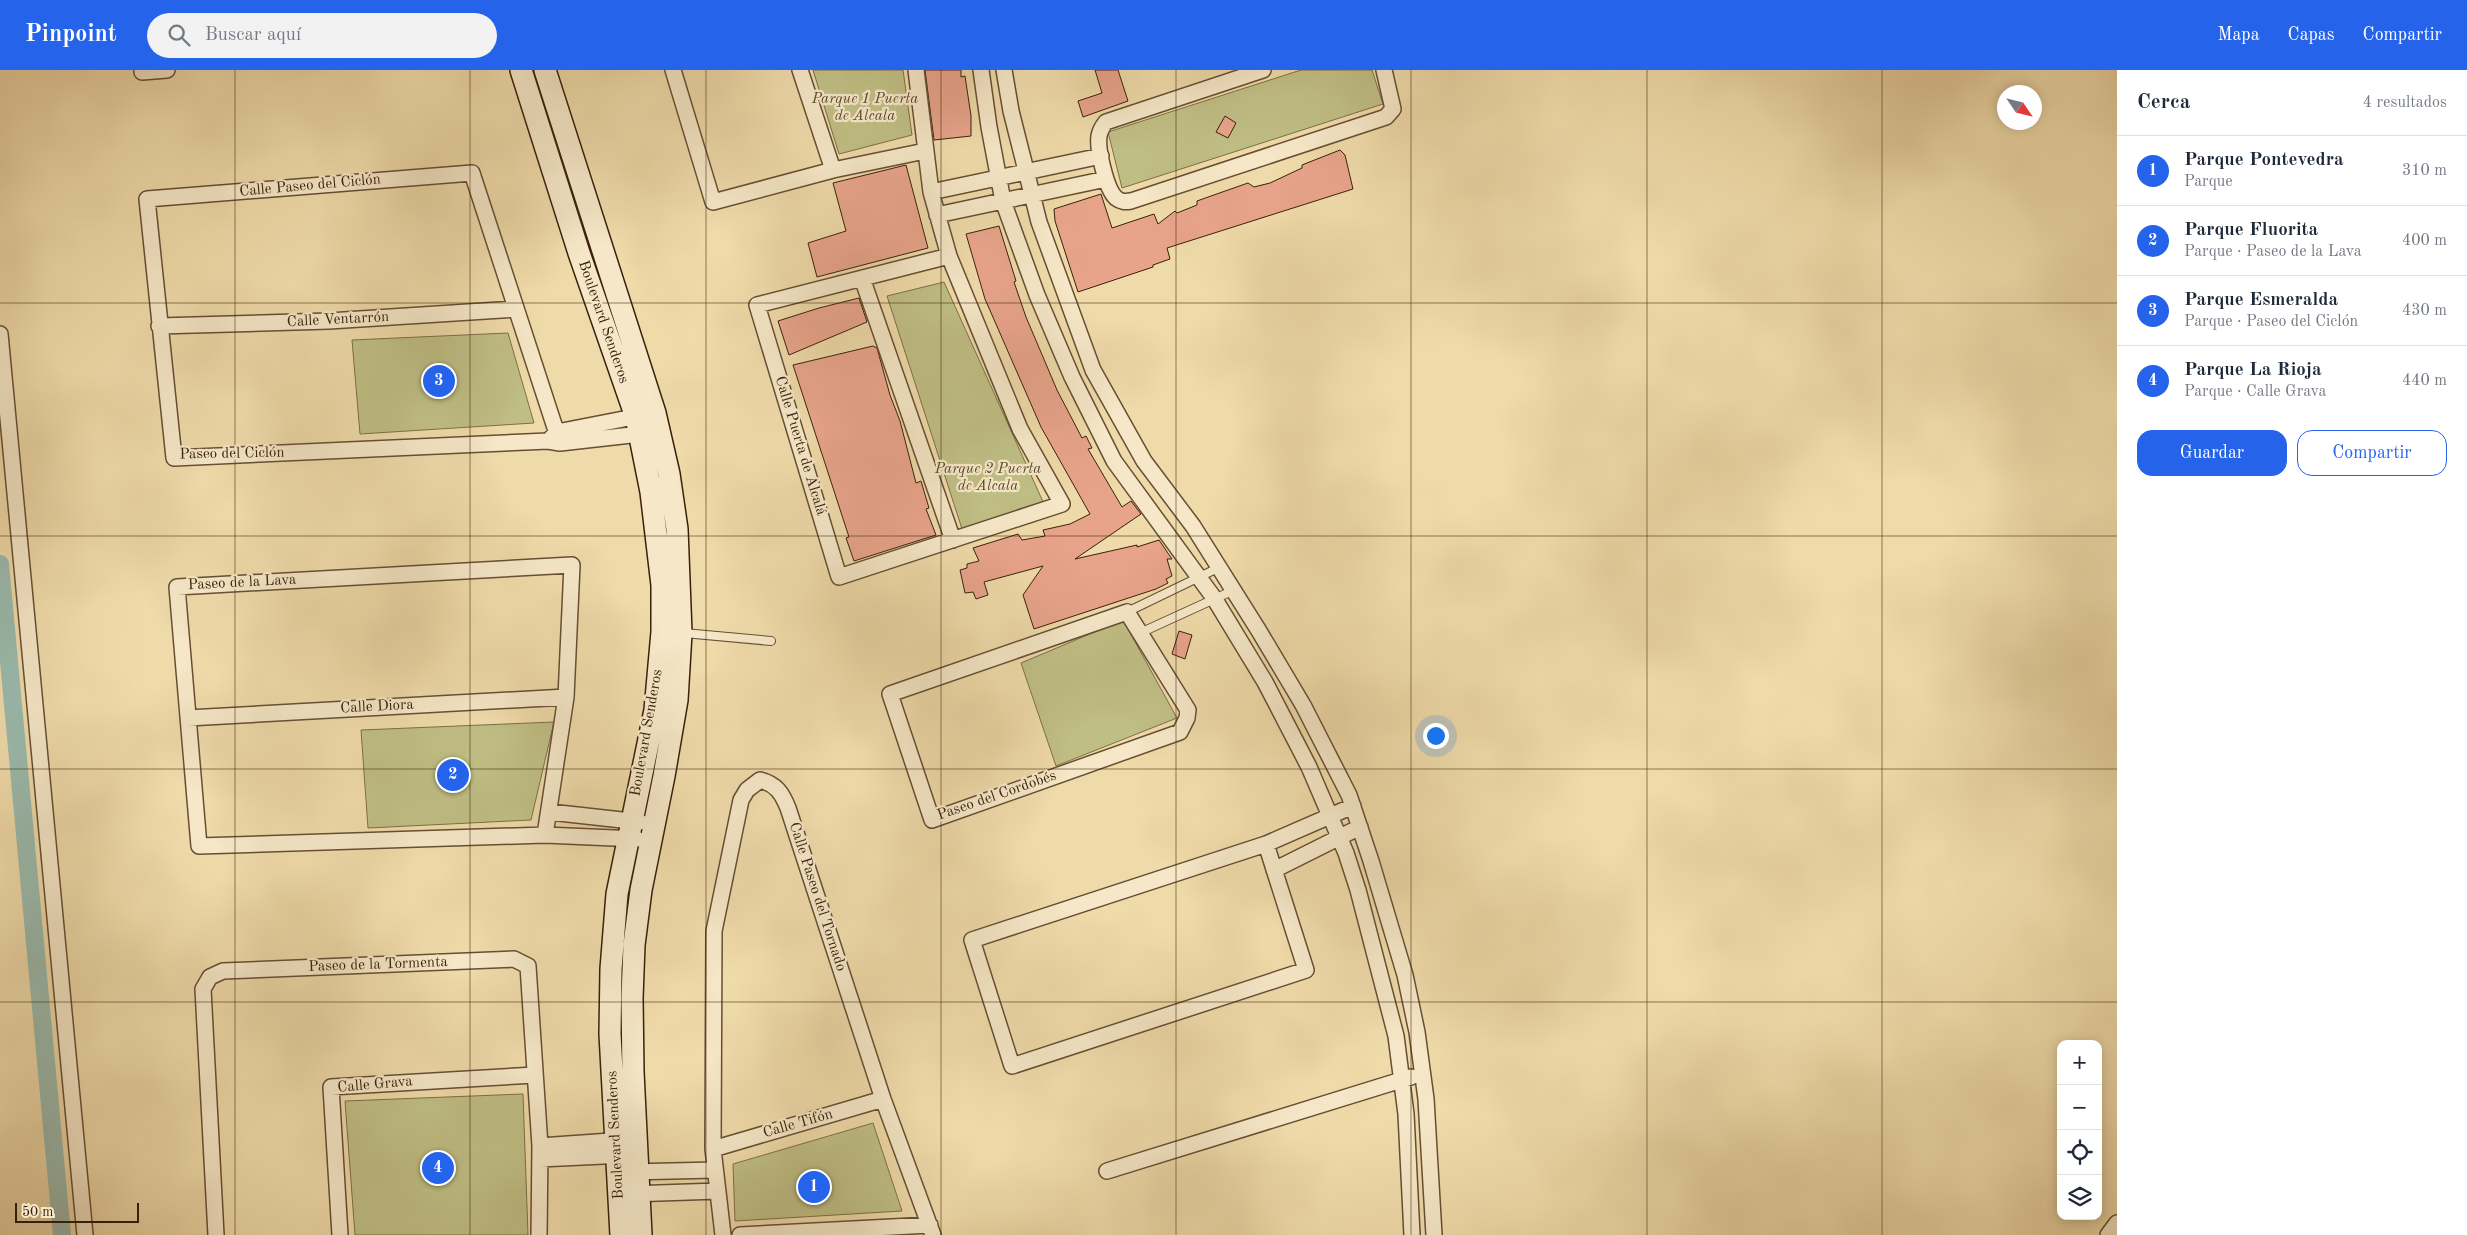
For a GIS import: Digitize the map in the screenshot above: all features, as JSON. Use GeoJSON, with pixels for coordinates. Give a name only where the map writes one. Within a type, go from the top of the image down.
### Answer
{"type":"FeatureCollection","features":[{"type":"Feature","properties":{"kind":"main road","name":"Boulevard Senderos"},"geometry":{"type":"LineString","coordinates":[[521,70],[579,253],[648,424]]}},
{"type":"Feature","properties":{"kind":"main road","name":"Boulevard Senderos"},"geometry":{"type":"LineString","coordinates":[[545,70],[648,424],[659,475],[678,529],[671,633],[676,700],[664,776],[641,890],[634,945],[627,1156],[629,1194],[641,1235]]}},
{"type":"Feature","properties":{"kind":"main road","name":"Boulevard Senderos"},"geometry":{"type":"LineString","coordinates":[[627,1156],[610,1034],[610,969],[617,894],[671,633]]}},
{"type":"Feature","properties":{"kind":"main road","name":"Boulevard Senderos"},"geometry":{"type":"LineString","coordinates":[[621,1235],[629,1194]]}},
{"type":"Feature","properties":{"kind":"street"},"geometry":{"type":"LineString","coordinates":[[142,70],[142,72],[167,70]]}},
{"type":"Feature","properties":{"kind":"street"},"geometry":{"type":"LineString","coordinates":[[672,70],[713,202],[833,170],[925,151]]}},
{"type":"Feature","properties":{"kind":"street"},"geometry":{"type":"LineString","coordinates":[[800,70],[833,170]]}},
{"type":"Feature","properties":{"kind":"street","name":"Calle Puerta de Alcalá"},"geometry":{"type":"LineString","coordinates":[[916,70],[931,192],[948,256],[1020,429],[1062,504],[839,577],[757,304],[948,256]]}},
{"type":"Feature","properties":{"kind":"street"},"geometry":{"type":"LineString","coordinates":[[981,70],[1003,201],[1037,296],[1068,368],[1114,461],[1214,598],[1265,682],[1340,837],[1358,890],[1384,987],[1403,1079],[1410,1161],[1412,1235]]}},
{"type":"Feature","properties":{"kind":"street"},"geometry":{"type":"LineString","coordinates":[[1004,70],[1011,111],[1049,255],[1093,370],[1144,461],[1193,526],[1220,567],[1303,705],[1352,806],[1360,827],[1405,975],[1417,1032],[1434,1235]]}},
{"type":"Feature","properties":{"kind":"street"},"geometry":{"type":"LineString","coordinates":[[1263,70],[1106,122],[1099,134],[1101,156],[1106,178],[1114,196],[1124,202],[1131,202],[1386,118],[1393,109],[1393,102],[1384,70]]}},
{"type":"Feature","properties":{"kind":"street"},"geometry":{"type":"LineString","coordinates":[[931,192],[1101,156]]}},
{"type":"Feature","properties":{"kind":"street","name":"Calle Paseo del Ciclón"},"geometry":{"type":"LineString","coordinates":[[147,199],[472,174],[516,309]]}},
{"type":"Feature","properties":{"kind":"street"},"geometry":{"type":"LineString","coordinates":[[936,215],[1106,178]]}},
{"type":"Feature","properties":{"kind":"street","name":"Paseo del Ciclón"},"geometry":{"type":"LineString","coordinates":[[147,199],[174,458],[555,439],[648,424]]}},
{"type":"Feature","properties":{"kind":"street"},"geometry":{"type":"LineString","coordinates":[[862,278],[953,540]]}},
{"type":"Feature","properties":{"kind":"street"},"geometry":{"type":"LineString","coordinates":[[516,309],[555,439]]}},
{"type":"Feature","properties":{"kind":"street","name":"Calle Ventarrón"},"geometry":{"type":"LineString","coordinates":[[159,326],[329,321],[516,309]]}},
{"type":"Feature","properties":{"kind":"street"},"geometry":{"type":"LineString","coordinates":[[0,334],[85,1235]]}},
{"type":"Feature","properties":{"kind":"street","name":"Paseo de la Lava"},"geometry":{"type":"LineString","coordinates":[[545,835],[566,697],[572,565],[177,587],[199,846],[545,835],[629,830]]}},
{"type":"Feature","properties":{"kind":"street","name":"Paseo del Cordobés"},"geometry":{"type":"LineString","coordinates":[[1127,612],[1188,710],[1187,718],[1180,732],[932,820],[890,694],[1127,612]]}},
{"type":"Feature","properties":{"kind":"street","name":"Calle Diora"},"geometry":{"type":"LineString","coordinates":[[188,718],[566,697]]}},
{"type":"Feature","properties":{"kind":"street","name":"Calle Paseo del Tornado"},"geometry":{"type":"LineString","coordinates":[[723,1235],[713,1149],[714,931],[741,800],[747,790],[760,780],[775,786],[783,795],[788,808],[883,1099],[932,1230],[740,1235]]}},
{"type":"Feature","properties":{"kind":"street"},"geometry":{"type":"LineString","coordinates":[[1266,844],[1306,970],[1012,1066],[972,940],[1266,844],[1352,806]]}},
{"type":"Feature","properties":{"kind":"street","name":"Paseo de la Lava"},"geometry":{"type":"LineString","coordinates":[[550,812],[629,830],[652,832]]}},
{"type":"Feature","properties":{"kind":"street"},"geometry":{"type":"LineString","coordinates":[[1274,870],[1360,827]]}},
{"type":"Feature","properties":{"kind":"street","name":"Paseo de la Tormenta"},"geometry":{"type":"LineString","coordinates":[[216,1235],[203,989],[210,978],[223,971],[514,959],[521,960],[528,966],[540,1153],[539,1235]]}},
{"type":"Feature","properties":{"kind":"street"},"geometry":{"type":"LineString","coordinates":[[1107,1171],[1422,1074]]}},
{"type":"Feature","properties":{"kind":"street","name":"Calle Grava"},"geometry":{"type":"LineString","coordinates":[[340,1235],[331,1087],[535,1076]]}},
{"type":"Feature","properties":{"kind":"street","name":"Calle Tifón"},"geometry":{"type":"LineString","coordinates":[[713,1149],[883,1099]]}},
{"type":"Feature","properties":{"kind":"street"},"geometry":{"type":"LineString","coordinates":[[540,1153],[627,1156],[715,1170]]}},
{"type":"Feature","properties":{"kind":"street"},"geometry":{"type":"LineString","coordinates":[[629,1194],[718,1190]]}},
{"type":"Feature","properties":{"kind":"street"},"geometry":{"type":"LineString","coordinates":[[2108,1235],[2117,1223]]}},
{"type":"Feature","properties":{"kind":"lane"},"geometry":{"type":"LineString","coordinates":[[1127,612],[1220,567]]}},
{"type":"Feature","properties":{"kind":"lane"},"geometry":{"type":"LineString","coordinates":[[1140,632],[1234,590]]}},
{"type":"Feature","properties":{"kind":"lane"},"geometry":{"type":"LineString","coordinates":[[671,633],[771,641]]}},
{"type":"Feature","properties":{"kind":"green space","name":"Parque 1 Puerta de Alcala"},"geometry":{"type":"Polygon","coordinates":[[[813,70],[903,70],[912,135],[839,154],[813,70]]]}},
{"type":"Feature","properties":{"kind":"green space"},"geometry":{"type":"Polygon","coordinates":[[[1301,70],[1372,70],[1383,104],[1122,188],[1108,132],[1301,70]]]}},
{"type":"Feature","properties":{"kind":"green space","name":"Parque 2 Puerta de Alcala"},"geometry":{"type":"Polygon","coordinates":[[[944,282],[1044,504],[962,529],[887,296],[944,282]]]}},
{"type":"Feature","properties":{"kind":"green space"},"geometry":{"type":"Polygon","coordinates":[[[508,333],[534,423],[360,434],[352,340],[508,333]]]}},
{"type":"Feature","properties":{"kind":"green space"},"geometry":{"type":"Polygon","coordinates":[[[1123,620],[1177,718],[1056,766],[1021,663],[1123,620]]]}},
{"type":"Feature","properties":{"kind":"green space"},"geometry":{"type":"Polygon","coordinates":[[[554,722],[531,820],[368,828],[361,730],[554,722]]]}},
{"type":"Feature","properties":{"kind":"green space"},"geometry":{"type":"Polygon","coordinates":[[[523,1094],[528,1235],[355,1235],[345,1101],[523,1094]]]}},
{"type":"Feature","properties":{"kind":"green space"},"geometry":{"type":"Polygon","coordinates":[[[873,1123],[902,1211],[735,1221],[733,1164],[873,1123]]]}},
{"type":"Feature","properties":{"kind":"building"},"geometry":{"type":"Polygon","coordinates":[[[925,70],[961,70],[961,77],[965,76],[971,116],[971,136],[934,140],[925,70]]]}},
{"type":"Feature","properties":{"kind":"building"},"geometry":{"type":"Polygon","coordinates":[[[1095,70],[1118,70],[1128,101],[1083,117],[1078,101],[1102,93],[1095,70]]]}},
{"type":"Feature","properties":{"kind":"building"},"geometry":{"type":"Polygon","coordinates":[[[1225,116],[1236,123],[1228,138],[1216,132],[1225,116]]]}},
{"type":"Feature","properties":{"kind":"building"},"geometry":{"type":"Polygon","coordinates":[[[1340,150],[1345,155],[1353,189],[1167,248],[1170,259],[1153,265],[1153,267],[1078,292],[1055,221],[1054,209],[1101,194],[1112,228],[1154,214],[1158,224],[1175,211],[1177,213],[1197,205],[1197,201],[1248,183],[1254,187],[1270,183],[1302,168],[1302,165],[1340,150]]]}},
{"type":"Feature","properties":{"kind":"building"},"geometry":{"type":"Polygon","coordinates":[[[906,165],[928,248],[817,277],[808,243],[846,231],[833,183],[906,165]]]}},
{"type":"Feature","properties":{"kind":"building"},"geometry":{"type":"Polygon","coordinates":[[[999,226],[1016,281],[1014,282],[1026,317],[1057,390],[1082,438],[1086,436],[1092,448],[1088,449],[1122,507],[1131,501],[1141,514],[1075,559],[1137,545],[1137,547],[1159,540],[1172,559],[1167,559],[1172,576],[1166,579],[1168,583],[1156,589],[1034,629],[1023,595],[1043,566],[984,582],[988,595],[976,599],[973,592],[965,593],[960,570],[967,568],[967,564],[979,561],[973,548],[1018,534],[1022,540],[1045,536],[1043,530],[1070,524],[1090,514],[1041,427],[985,299],[966,234],[999,226]]]}},
{"type":"Feature","properties":{"kind":"building"},"geometry":{"type":"Polygon","coordinates":[[[859,298],[867,322],[789,355],[778,321],[859,298]]]}},
{"type":"Feature","properties":{"kind":"building"},"geometry":{"type":"Polygon","coordinates":[[[873,346],[877,348],[890,395],[900,421],[916,483],[921,481],[929,508],[926,509],[936,535],[854,561],[846,538],[849,537],[793,365],[873,346]]]}},
{"type":"Feature","properties":{"kind":"building"},"geometry":{"type":"Polygon","coordinates":[[[1179,631],[1192,635],[1185,659],[1172,654],[1179,631]]]}},
{"type":"Feature","properties":{"kind":"waterway"},"geometry":{"type":"LineString","coordinates":[[0,564],[62,1235]]}},
{"type":"Feature","properties":{"kind":"place","name":"Parque Esmeralda"},"geometry":{"type":"Point","coordinates":[439,381]}},
{"type":"Feature","properties":{"kind":"place","name":"Parque Fluorita"},"geometry":{"type":"Point","coordinates":[453,775]}},
{"type":"Feature","properties":{"kind":"place","name":"Parque La Rioja"},"geometry":{"type":"Point","coordinates":[438,1168]}},
{"type":"Feature","properties":{"kind":"place","name":"Parque Pontevedra"},"geometry":{"type":"Point","coordinates":[814,1187]}}]}
